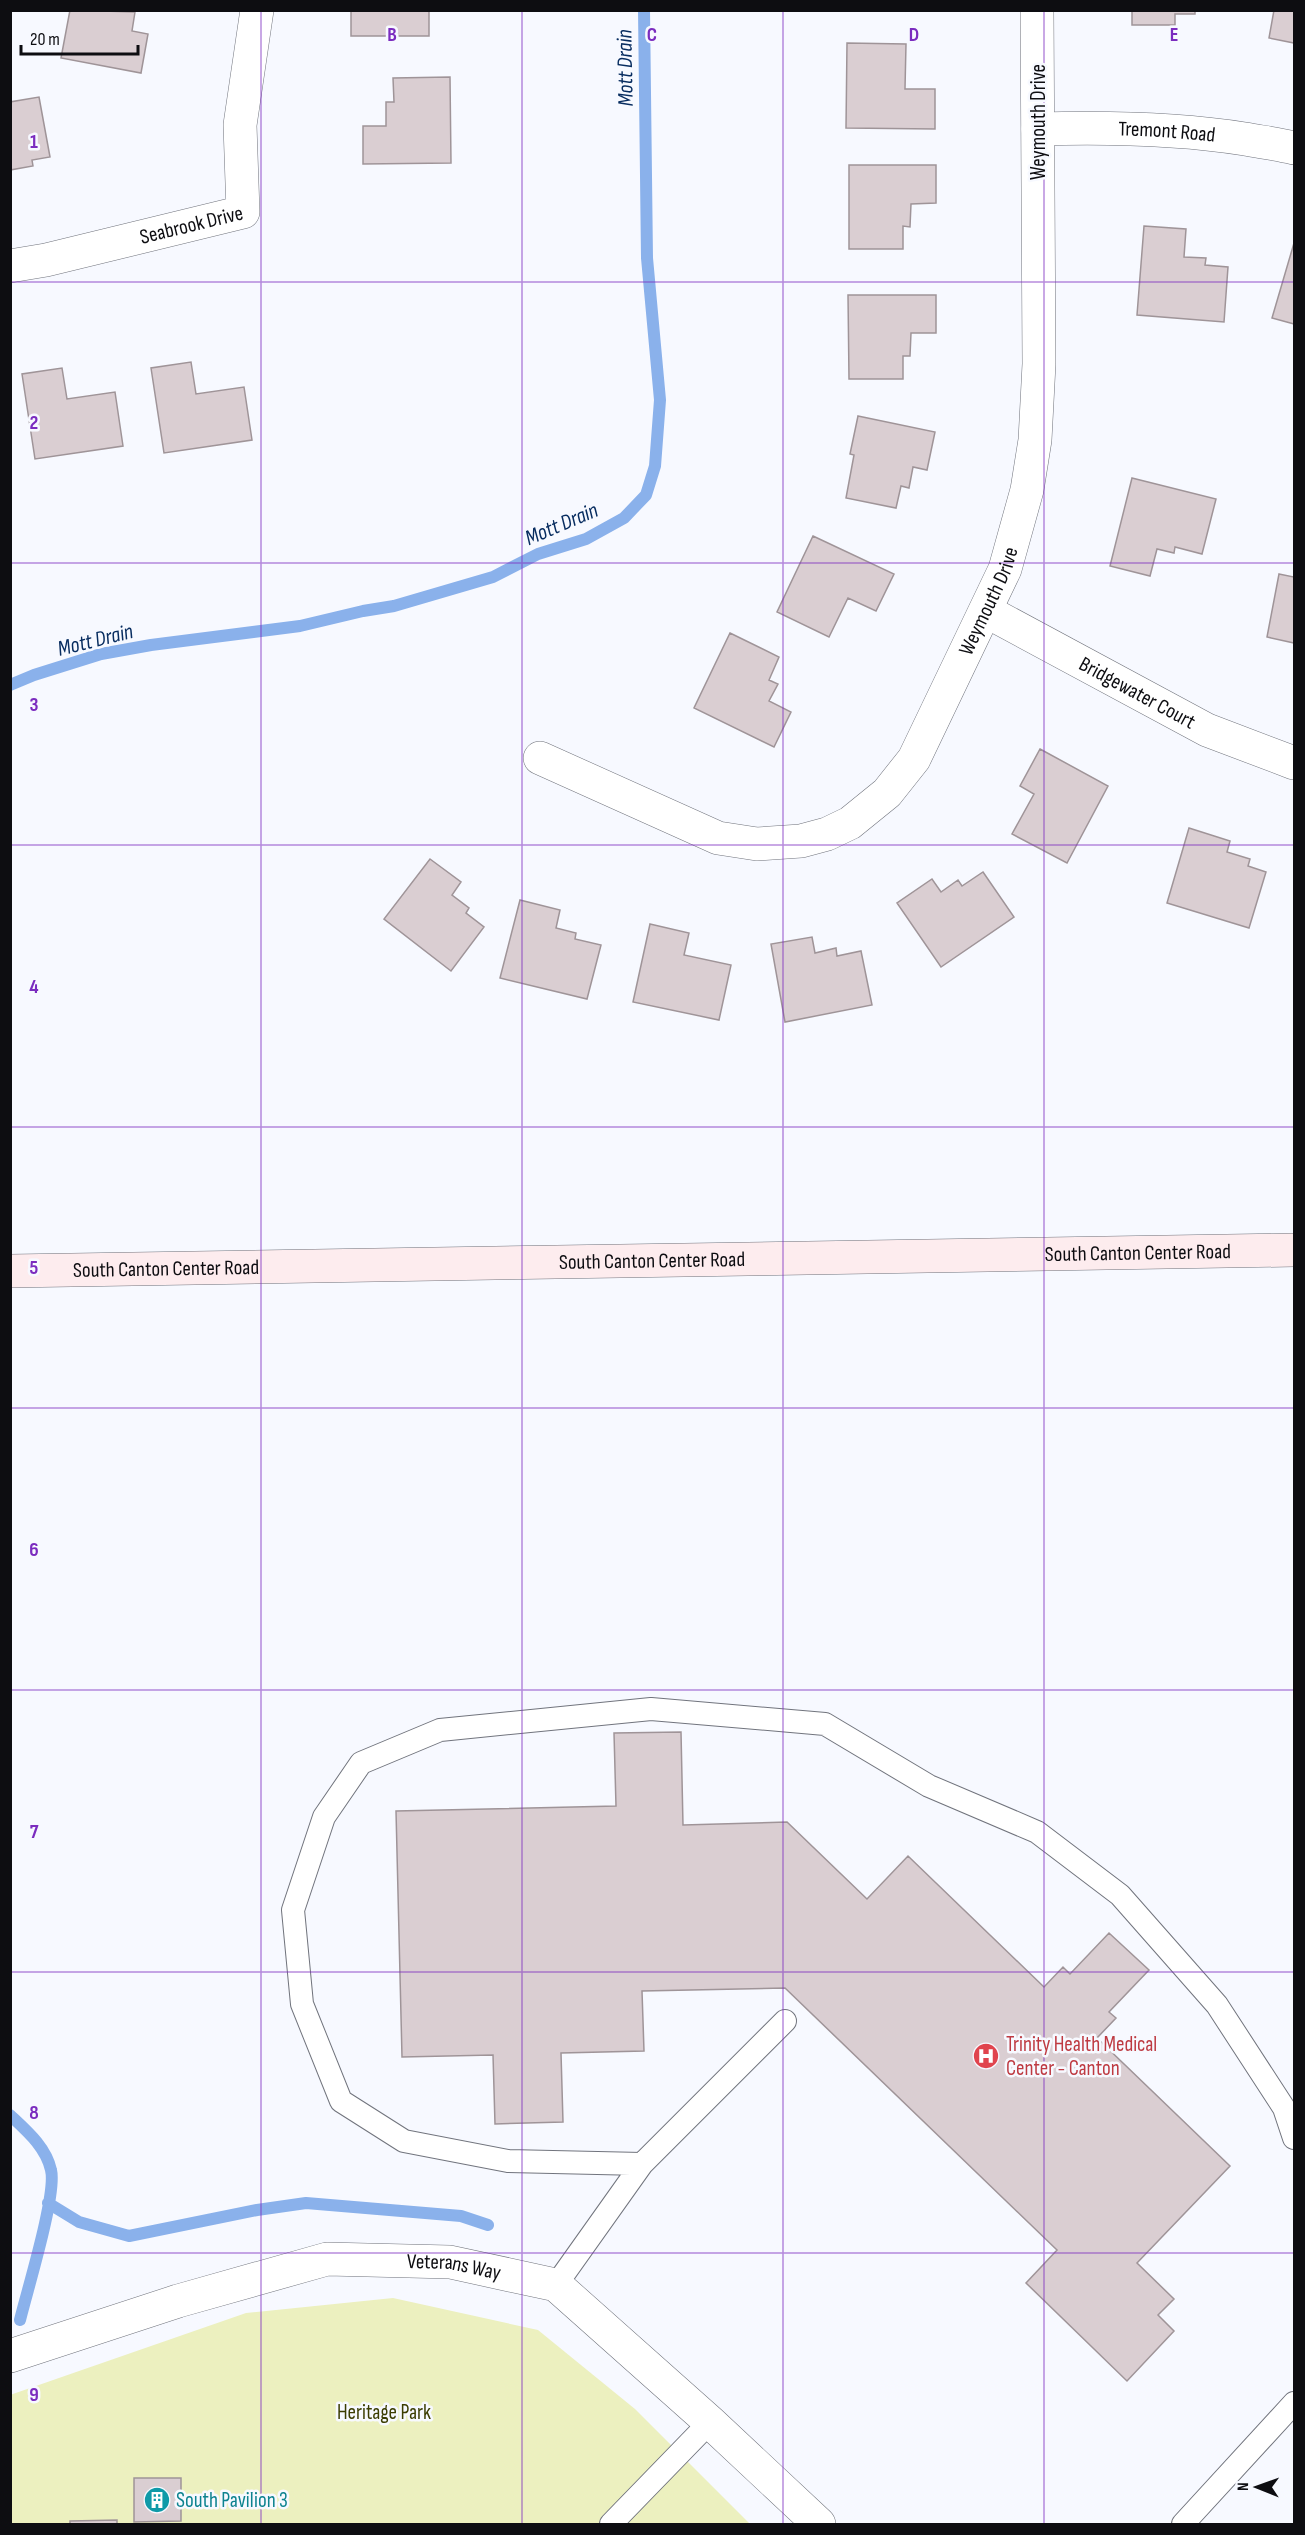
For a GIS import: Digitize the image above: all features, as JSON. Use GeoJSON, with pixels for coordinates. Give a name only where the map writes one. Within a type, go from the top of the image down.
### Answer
{"type":"FeatureCollection","features":[{"type":"Feature","properties":{"kind":"main road","name":"South Canton Center Road"},"geometry":{"type":"LineString","coordinates":[[10,1271],[1294,1250]]}},
{"type":"Feature","properties":{"kind":"street","name":"Seabrook Drive"},"geometry":{"type":"LineString","coordinates":[[10,266],[46,260],[243,213],[240,125],[257,10]]}},
{"type":"Feature","properties":{"kind":"street","name":"Weymouth Drive"},"geometry":{"type":"LineString","coordinates":[[540,758],[718,838],[757,844],[801,841],[827,834],[850,823],[887,793],[914,759],[1005,569],[1027,490],[1035,440],[1039,364],[1037,10]]}},
{"type":"Feature","properties":{"kind":"street","name":"Tremont Road"},"geometry":{"type":"LineString","coordinates":[[1038,129],[1098,127],[1162,130],[1225,136],[1294,148]]}},
{"type":"Feature","properties":{"kind":"street","name":"Bridgewater Court"},"geometry":{"type":"LineString","coordinates":[[986,611],[1207,730],[1294,762]]}},
{"type":"Feature","properties":{"kind":"street","name":"Veterans Way"},"geometry":{"type":"LineString","coordinates":[[10,2356],[178,2301],[327,2259],[450,2262],[556,2284]]}},
{"type":"Feature","properties":{"kind":"street"},"geometry":{"type":"LineString","coordinates":[[556,2284],[710,2422],[819,2524]]}},
{"type":"Feature","properties":{"kind":"lane"},"geometry":{"type":"LineString","coordinates":[[642,2164],[508,2161],[404,2141],[340,2101],[302,2004],[293,1910],[324,1817],[361,1763],[440,1730],[651,1709],[825,1724],[929,1786],[1037,1832],[1120,1895],[1218,2005],[1284,2108],[1294,2138]]}},
{"type":"Feature","properties":{"kind":"lane"},"geometry":{"type":"LineString","coordinates":[[556,2284],[642,2164],[785,2021]]}},
{"type":"Feature","properties":{"kind":"lane"},"geometry":{"type":"LineString","coordinates":[[1183,2524],[1294,2403]]}},
{"type":"Feature","properties":{"kind":"lane"},"geometry":{"type":"LineString","coordinates":[[611,2524],[710,2422]]}},
{"type":"Feature","properties":{"kind":"green space","name":"Heritage Park"},"geometry":{"type":"Polygon","coordinates":[[[393,2298],[538,2330],[635,2409],[750,2524],[11,2524],[10,2395],[246,2313],[393,2298]]]}},
{"type":"Feature","properties":{"kind":"building"},"geometry":{"type":"Polygon","coordinates":[[[70,10],[135,12],[132,31],[148,34],[141,73],[61,58],[70,10]]]}},
{"type":"Feature","properties":{"kind":"building"},"geometry":{"type":"Polygon","coordinates":[[[351,10],[429,10],[429,36],[351,36],[351,10]]]}},
{"type":"Feature","properties":{"kind":"building"},"geometry":{"type":"Polygon","coordinates":[[[1132,10],[1195,10],[1195,14],[1175,14],[1175,25],[1132,25],[1132,10]]]}},
{"type":"Feature","properties":{"kind":"building"},"geometry":{"type":"Polygon","coordinates":[[[1274,10],[1294,10],[1294,43],[1269,38],[1274,10]]]}},
{"type":"Feature","properties":{"kind":"building"},"geometry":{"type":"Polygon","coordinates":[[[847,43],[906,44],[905,89],[935,89],[935,129],[846,128],[847,43]]]}},
{"type":"Feature","properties":{"kind":"building"},"geometry":{"type":"Polygon","coordinates":[[[450,77],[451,163],[363,164],[363,126],[386,126],[386,102],[394,102],[393,78],[450,77]]]}},
{"type":"Feature","properties":{"kind":"building"},"geometry":{"type":"Polygon","coordinates":[[[39,97],[50,157],[32,160],[33,166],[10,170],[10,102],[39,97]]]}},
{"type":"Feature","properties":{"kind":"building"},"geometry":{"type":"Polygon","coordinates":[[[849,165],[936,165],[936,203],[911,204],[910,227],[903,226],[903,249],[849,249],[849,165]]]}},
{"type":"Feature","properties":{"kind":"building"},"geometry":{"type":"Polygon","coordinates":[[[1144,226],[1186,229],[1184,257],[1206,258],[1205,265],[1228,267],[1224,322],[1137,315],[1144,226]]]}},
{"type":"Feature","properties":{"kind":"building"},"geometry":{"type":"Polygon","coordinates":[[[1294,243],[1294,324],[1272,318],[1294,243]]]}},
{"type":"Feature","properties":{"kind":"building"},"geometry":{"type":"Polygon","coordinates":[[[848,295],[936,295],[936,333],[911,333],[910,356],[903,356],[903,379],[849,379],[848,295]]]}},
{"type":"Feature","properties":{"kind":"building"},"geometry":{"type":"Polygon","coordinates":[[[191,362],[196,394],[244,387],[252,440],[164,453],[151,368],[191,362]]]}},
{"type":"Feature","properties":{"kind":"building"},"geometry":{"type":"Polygon","coordinates":[[[62,368],[67,399],[115,392],[123,446],[35,459],[22,374],[62,368]]]}},
{"type":"Feature","properties":{"kind":"building"},"geometry":{"type":"Polygon","coordinates":[[[858,416],[935,432],[927,470],[913,467],[909,488],[901,486],[896,508],[846,498],[854,455],[850,454],[858,416]]]}},
{"type":"Feature","properties":{"kind":"building"},"geometry":{"type":"Polygon","coordinates":[[[1132,478],[1216,499],[1202,554],[1175,547],[1174,553],[1157,549],[1150,576],[1110,566],[1132,478]]]}},
{"type":"Feature","properties":{"kind":"building"},"geometry":{"type":"Polygon","coordinates":[[[813,536],[894,574],[876,611],[848,598],[829,637],[777,612],[813,536]]]}},
{"type":"Feature","properties":{"kind":"building"},"geometry":{"type":"Polygon","coordinates":[[[1279,574],[1294,577],[1294,643],[1267,637],[1279,574]]]}},
{"type":"Feature","properties":{"kind":"building"},"geometry":{"type":"Polygon","coordinates":[[[730,633],[779,657],[769,680],[778,684],[769,701],[791,712],[774,747],[694,708],[730,633]]]}},
{"type":"Feature","properties":{"kind":"building"},"geometry":{"type":"Polygon","coordinates":[[[1040,749],[1108,786],[1067,863],[1012,834],[1034,794],[1020,786],[1040,749]]]}},
{"type":"Feature","properties":{"kind":"building"},"geometry":{"type":"Polygon","coordinates":[[[1189,828],[1230,841],[1227,852],[1250,859],[1248,866],[1266,872],[1249,928],[1167,903],[1189,828]]]}},
{"type":"Feature","properties":{"kind":"building"},"geometry":{"type":"Polygon","coordinates":[[[430,859],[461,882],[452,895],[469,908],[466,913],[484,927],[451,971],[384,919],[430,859]]]}},
{"type":"Feature","properties":{"kind":"building"},"geometry":{"type":"Polygon","coordinates":[[[983,872],[1014,917],[941,967],[897,903],[932,879],[941,892],[958,880],[962,886],[983,872]]]}},
{"type":"Feature","properties":{"kind":"building"},"geometry":{"type":"Polygon","coordinates":[[[520,900],[560,910],[556,928],[576,933],[575,939],[601,945],[587,999],[500,978],[520,900]]]}},
{"type":"Feature","properties":{"kind":"building"},"geometry":{"type":"Polygon","coordinates":[[[650,924],[689,933],[684,955],[731,965],[719,1020],[633,1002],[650,924]]]}},
{"type":"Feature","properties":{"kind":"building"},"geometry":{"type":"Polygon","coordinates":[[[812,937],[815,953],[836,948],[837,956],[861,951],[872,1005],[785,1022],[771,944],[812,937]]]}},
{"type":"Feature","properties":{"kind":"building","name":"Trinity Health Medical Center - Canton"},"geometry":{"type":"Polygon","coordinates":[[[681,1732],[683,1825],[787,1822],[867,1899],[908,1856],[1044,1987],[1063,1967],[1070,1974],[1109,1933],[1149,1970],[1109,2012],[1116,2018],[1097,2038],[1230,2166],[1137,2263],[1174,2299],[1158,2315],[1174,2331],[1127,2381],[1026,2283],[1057,2250],[785,1988],[642,1991],[644,2051],[561,2053],[563,2122],[495,2124],[493,2055],[402,2057],[396,1811],[616,1806],[614,1733],[681,1732]]]}},
{"type":"Feature","properties":{"kind":"building","name":"South Pavilion 3"},"geometry":{"type":"Polygon","coordinates":[[[134,2478],[181,2478],[181,2521],[134,2522],[134,2478]]]}},
{"type":"Feature","properties":{"kind":"building"},"geometry":{"type":"Polygon","coordinates":[[[117,2520],[117,2524],[70,2524],[70,2521],[117,2520]]]}},
{"type":"Feature","properties":{"kind":"waterway","name":"Mott Drain"},"geometry":{"type":"LineString","coordinates":[[10,685],[101,654],[151,645],[300,626],[394,606],[493,577],[538,554],[586,539],[624,518],[646,495],[655,466],[660,400],[647,258],[644,10]]}},
{"type":"Feature","properties":{"kind":"waterway","name":"Mott Drain"},"geometry":{"type":"LineString","coordinates":[[10,2115],[35,2140],[45,2154],[51,2170],[52,2182],[46,2220],[20,2320]]}},
{"type":"Feature","properties":{"kind":"waterway"},"geometry":{"type":"LineString","coordinates":[[48,2203],[79,2222],[129,2236],[257,2210],[306,2203],[461,2216],[488,2225]]}},
{"type":"Feature","properties":{"kind":"place","name":"Trinity Health Medical Center - Canton"},"geometry":{"type":"Point","coordinates":[986,2056]}},
{"type":"Feature","properties":{"kind":"place","name":"South Pavilion 3"},"geometry":{"type":"Point","coordinates":[157,2500]}}]}
